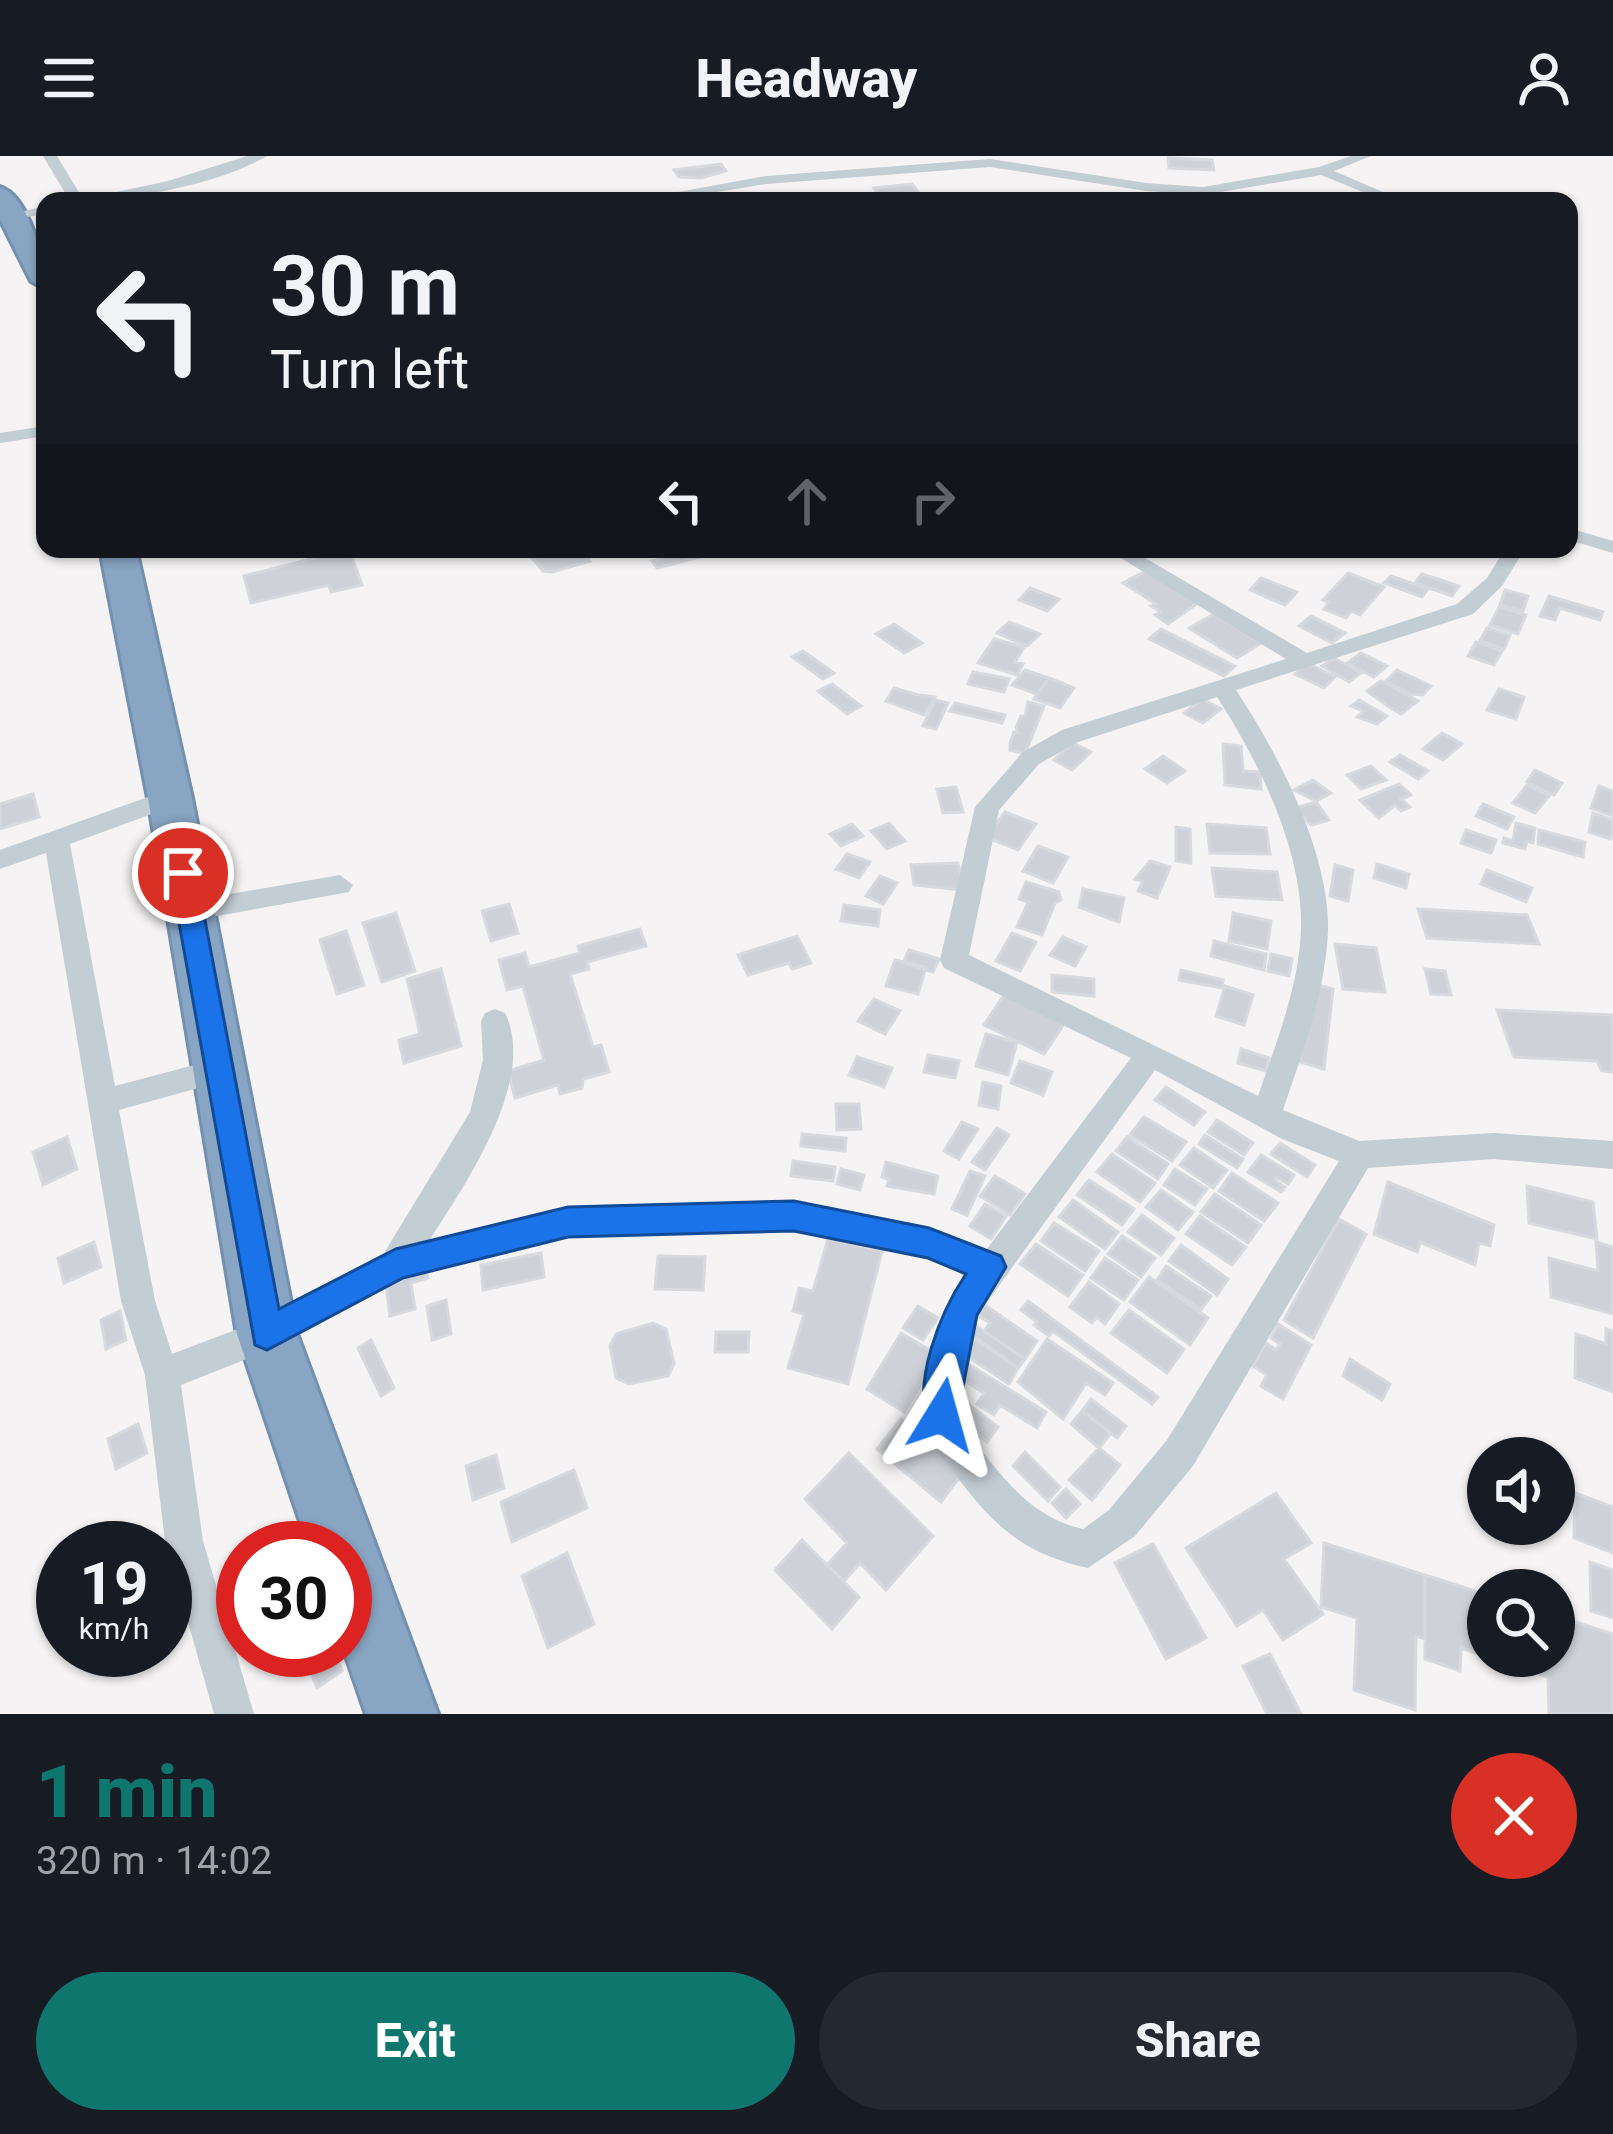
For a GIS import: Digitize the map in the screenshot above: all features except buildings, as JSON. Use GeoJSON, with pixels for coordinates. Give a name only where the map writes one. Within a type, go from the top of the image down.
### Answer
{"type":"FeatureCollection","features":[{"type":"Feature","properties":{"kind":"highway"},"geometry":{"type":"LineString","coordinates":[[8,205],[36,259]]}},
{"type":"Feature","properties":{"kind":"highway"},"geometry":{"type":"LineString","coordinates":[[120,558],[170,798],[267,1334],[402,1714]]}},
{"type":"Feature","properties":{"kind":"street"},"geometry":{"type":"LineString","coordinates":[[50,156],[72,192]]}},
{"type":"Feature","properties":{"kind":"street"},"geometry":{"type":"LineString","coordinates":[[135,192],[260,156]]}},
{"type":"Feature","properties":{"kind":"street"},"geometry":{"type":"LineString","coordinates":[[692,192],[907,162],[1015,164],[1146,187],[1203,190],[1322,171],[1364,156]]}},
{"type":"Feature","properties":{"kind":"street"},"geometry":{"type":"LineString","coordinates":[[1322,171],[1374,192]]}},
{"type":"Feature","properties":{"kind":"street"},"geometry":{"type":"LineString","coordinates":[[766,180],[772,192]]}},
{"type":"Feature","properties":{"kind":"street"},"geometry":{"type":"LineString","coordinates":[[0,438],[36,432]]}},
{"type":"Feature","properties":{"kind":"street"},"geometry":{"type":"LineString","coordinates":[[1578,537],[1613,548]]}},
{"type":"Feature","properties":{"kind":"street"},"geometry":{"type":"LineString","coordinates":[[1131,558],[1303,660]]}},
{"type":"Feature","properties":{"kind":"street"},"geometry":{"type":"LineString","coordinates":[[1510,558],[1495,582],[1465,609],[1070,736],[1031,758],[987,807],[953,953],[959,964],[1151,1054],[1266,1115],[1359,1155],[1494,1146],[1613,1155]]}},
{"type":"Feature","properties":{"kind":"street"},"geometry":{"type":"LineString","coordinates":[[1221,686],[1257,740],[1291,826],[1314,910],[1315,932],[1286,1059],[1266,1115]]}},
{"type":"Feature","properties":{"kind":"street"},"geometry":{"type":"LineString","coordinates":[[0,860],[170,798]]}},
{"type":"Feature","properties":{"kind":"street"},"geometry":{"type":"LineString","coordinates":[[56,839],[138,1301],[162,1375],[184,1541],[234,1714]]}},
{"type":"Feature","properties":{"kind":"street"},"geometry":{"type":"LineString","coordinates":[[190,911],[340,885]]}},
{"type":"Feature","properties":{"kind":"street"},"geometry":{"type":"LineString","coordinates":[[396,1264],[466,1148],[491,1091],[498,1060],[495,1022]]}},
{"type":"Feature","properties":{"kind":"street"},"geometry":{"type":"LineString","coordinates":[[1151,1054],[989,1267],[962,1310],[944,1378],[942,1415],[950,1438],[1004,1508],[1056,1542],[1088,1549],[1123,1523],[1180,1453],[1359,1155]]}},
{"type":"Feature","properties":{"kind":"street"},"geometry":{"type":"LineString","coordinates":[[101,1102],[217,1071]]}},
{"type":"Feature","properties":{"kind":"street"},"geometry":{"type":"LineString","coordinates":[[162,1375],[267,1334],[396,1264],[568,1222],[794,1216],[929,1243],[989,1267]]}},
{"type":"Feature","properties":{"kind":"route"},"geometry":{"type":"LineString","coordinates":[[183,873],[267,1334],[396,1264],[490,1238],[568,1222],[794,1216],[929,1243],[989,1267],[962,1310],[944,1378],[942,1415]]}}]}
